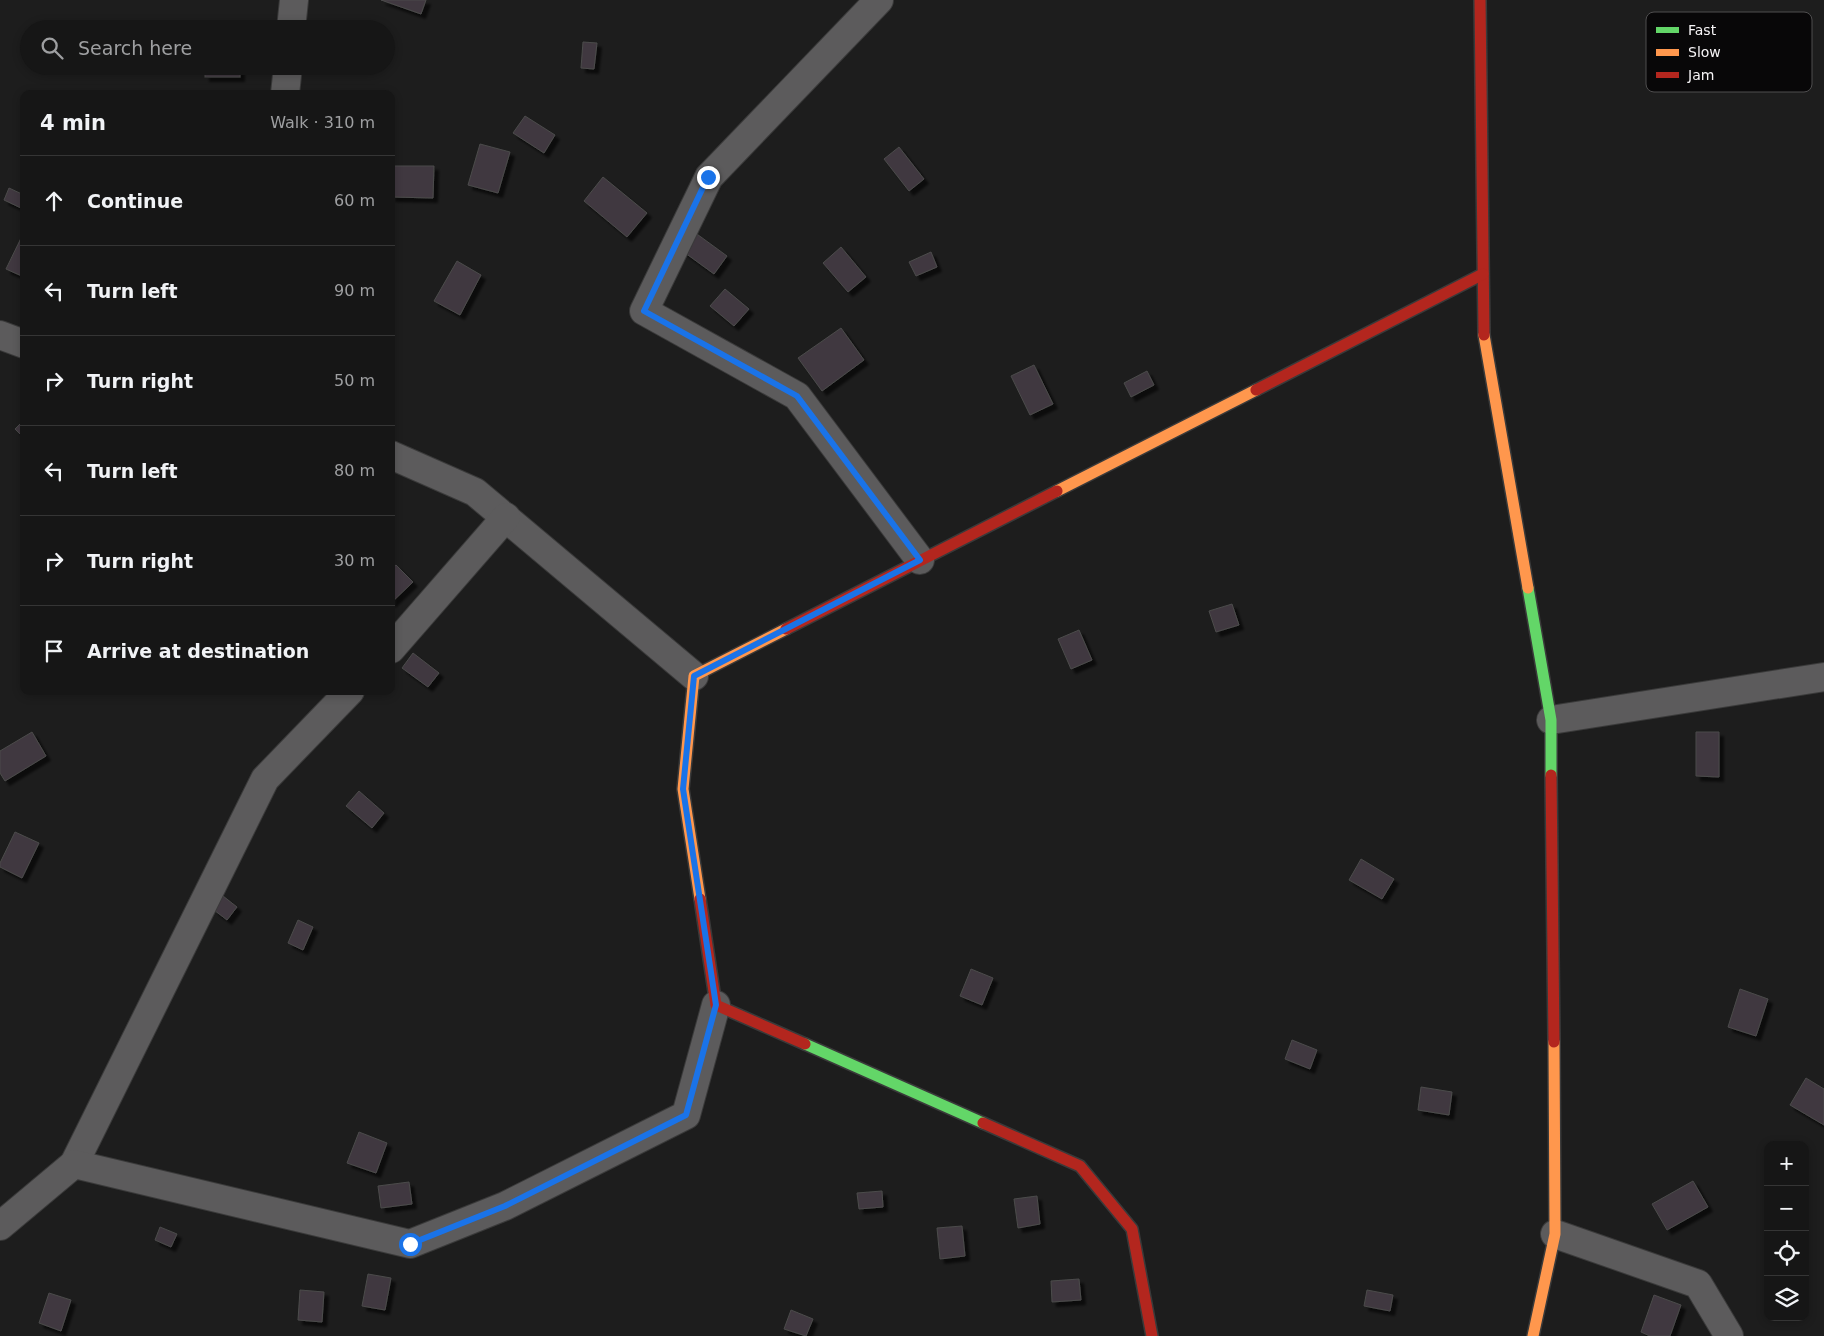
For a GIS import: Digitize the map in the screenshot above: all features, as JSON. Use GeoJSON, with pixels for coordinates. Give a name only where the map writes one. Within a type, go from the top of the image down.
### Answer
{"type":"FeatureCollection","features":[{"type":"Feature","properties":{"kind":"street"},"geometry":{"type":"LineString","coordinates":[[292,20],[294,0]]}},
{"type":"Feature","properties":{"kind":"street"},"geometry":{"type":"LineString","coordinates":[[879,0],[708,177],[644,311],[797,396],[920,560]]}},
{"type":"Feature","properties":{"kind":"street"},"geometry":{"type":"LineString","coordinates":[[1480,0],[1483,331],[1552,720],[1555,1234],[1533,1336]]}},
{"type":"Feature","properties":{"kind":"street"},"geometry":{"type":"LineString","coordinates":[[285,90],[287,75]]}},
{"type":"Feature","properties":{"kind":"street"},"geometry":{"type":"LineString","coordinates":[[694,676],[1483,274]]}},
{"type":"Feature","properties":{"kind":"street"},"geometry":{"type":"LineString","coordinates":[[0,335],[20,342]]}},
{"type":"Feature","properties":{"kind":"street"},"geometry":{"type":"LineString","coordinates":[[395,457],[475,492],[694,676]]}},
{"type":"Feature","properties":{"kind":"street"},"geometry":{"type":"LineString","coordinates":[[395,644],[506,517]]}},
{"type":"Feature","properties":{"kind":"street"},"geometry":{"type":"LineString","coordinates":[[74,1164],[410,1244],[505,1206],[686,1115],[716,1005],[683,789],[694,676]]}},
{"type":"Feature","properties":{"kind":"street"},"geometry":{"type":"LineString","coordinates":[[1552,720],[1824,677]]}},
{"type":"Feature","properties":{"kind":"street"},"geometry":{"type":"LineString","coordinates":[[0,1226],[74,1164],[265,779],[346,695]]}},
{"type":"Feature","properties":{"kind":"street"},"geometry":{"type":"LineString","coordinates":[[716,1005],[1080,1166],[1132,1229],[1152,1336]]}},
{"type":"Feature","properties":{"kind":"street"},"geometry":{"type":"LineString","coordinates":[[1555,1234],[1698,1284],[1729,1336]]}},
{"type":"Feature","properties":{"kind":"building"},"geometry":{"type":"Polygon","coordinates":[[[381,0],[426,0],[421,14],[381,0]]]}},
{"type":"Feature","properties":{"kind":"building"},"geometry":{"type":"Polygon","coordinates":[[[583,42],[597,43],[594,69],[581,68],[583,42]]]}},
{"type":"Feature","properties":{"kind":"building"},"geometry":{"type":"Polygon","coordinates":[[[205,75],[240,75],[240,77],[205,77],[205,75]]]}},
{"type":"Feature","properties":{"kind":"building"},"geometry":{"type":"Polygon","coordinates":[[[525,116],[555,135],[544,153],[513,133],[525,116]]]}},
{"type":"Feature","properties":{"kind":"building"},"geometry":{"type":"Polygon","coordinates":[[[480,144],[510,152],[498,193],[468,185],[480,144]]]}},
{"type":"Feature","properties":{"kind":"building"},"geometry":{"type":"Polygon","coordinates":[[[899,147],[924,179],[909,191],[884,159],[899,147]]]}},
{"type":"Feature","properties":{"kind":"building"},"geometry":{"type":"Polygon","coordinates":[[[395,166],[434,166],[433,198],[395,197],[395,166]]]}},
{"type":"Feature","properties":{"kind":"building"},"geometry":{"type":"Polygon","coordinates":[[[603,177],[647,213],[627,237],[584,201],[603,177]]]}},
{"type":"Feature","properties":{"kind":"building"},"geometry":{"type":"Polygon","coordinates":[[[9,188],[20,193],[20,208],[4,200],[9,188]]]}},
{"type":"Feature","properties":{"kind":"building"},"geometry":{"type":"Polygon","coordinates":[[[690,229],[727,256],[714,274],[677,247],[690,229]]]}},
{"type":"Feature","properties":{"kind":"building"},"geometry":{"type":"Polygon","coordinates":[[[20,240],[20,275],[6,269],[20,240]]]}},
{"type":"Feature","properties":{"kind":"building"},"geometry":{"type":"Polygon","coordinates":[[[841,247],[866,277],[848,292],[823,263],[841,247]]]}},
{"type":"Feature","properties":{"kind":"building"},"geometry":{"type":"Polygon","coordinates":[[[931,252],[937,267],[916,276],[909,262],[931,252]]]}},
{"type":"Feature","properties":{"kind":"building"},"geometry":{"type":"Polygon","coordinates":[[[457,261],[481,275],[460,315],[434,301],[457,261]]]}},
{"type":"Feature","properties":{"kind":"building"},"geometry":{"type":"Polygon","coordinates":[[[725,289],[749,309],[734,326],[710,306],[725,289]]]}},
{"type":"Feature","properties":{"kind":"building"},"geometry":{"type":"Polygon","coordinates":[[[841,328],[864,360],[822,391],[798,358],[841,328]]]}},
{"type":"Feature","properties":{"kind":"building"},"geometry":{"type":"Polygon","coordinates":[[[1034,365],[1053,404],[1030,415],[1011,376],[1034,365]]]}},
{"type":"Feature","properties":{"kind":"building"},"geometry":{"type":"Polygon","coordinates":[[[1147,371],[1154,385],[1131,397],[1124,383],[1147,371]]]}},
{"type":"Feature","properties":{"kind":"building"},"geometry":{"type":"Polygon","coordinates":[[[20,424],[20,434],[15,429],[20,424]]]}},
{"type":"Feature","properties":{"kind":"building"},"geometry":{"type":"Polygon","coordinates":[[[395,566],[413,582],[395,599],[395,566]]]}},
{"type":"Feature","properties":{"kind":"building"},"geometry":{"type":"Polygon","coordinates":[[[1232,604],[1239,625],[1216,632],[1209,611],[1232,604]]]}},
{"type":"Feature","properties":{"kind":"building"},"geometry":{"type":"Polygon","coordinates":[[[1079,630],[1092,660],[1071,669],[1058,639],[1079,630]]]}},
{"type":"Feature","properties":{"kind":"building"},"geometry":{"type":"Polygon","coordinates":[[[413,653],[439,673],[428,687],[402,668],[413,653]]]}},
{"type":"Feature","properties":{"kind":"building"},"geometry":{"type":"Polygon","coordinates":[[[32,732],[46,756],[5,781],[0,773],[0,751],[32,732]]]}},
{"type":"Feature","properties":{"kind":"building"},"geometry":{"type":"Polygon","coordinates":[[[1696,732],[1719,732],[1719,777],[1696,776],[1696,732]]]}},
{"type":"Feature","properties":{"kind":"building"},"geometry":{"type":"Polygon","coordinates":[[[359,791],[384,813],[372,828],[346,806],[359,791]]]}},
{"type":"Feature","properties":{"kind":"building"},"geometry":{"type":"Polygon","coordinates":[[[15,832],[39,843],[22,878],[0,867],[0,863],[15,832]]]}},
{"type":"Feature","properties":{"kind":"building"},"geometry":{"type":"Polygon","coordinates":[[[1361,859],[1394,879],[1382,899],[1349,880],[1361,859]]]}},
{"type":"Feature","properties":{"kind":"building"},"geometry":{"type":"Polygon","coordinates":[[[223,896],[237,907],[227,920],[214,910],[223,896]]]}},
{"type":"Feature","properties":{"kind":"building"},"geometry":{"type":"Polygon","coordinates":[[[298,920],[313,927],[303,950],[288,943],[298,920]]]}},
{"type":"Feature","properties":{"kind":"building"},"geometry":{"type":"Polygon","coordinates":[[[971,969],[993,978],[982,1005],[960,996],[971,969]]]}},
{"type":"Feature","properties":{"kind":"building"},"geometry":{"type":"Polygon","coordinates":[[[1740,989],[1768,999],[1756,1036],[1728,1027],[1740,989]]]}},
{"type":"Feature","properties":{"kind":"building"},"geometry":{"type":"Polygon","coordinates":[[[1292,1040],[1317,1050],[1310,1069],[1285,1059],[1292,1040]]]}},
{"type":"Feature","properties":{"kind":"building"},"geometry":{"type":"Polygon","coordinates":[[[1806,1078],[1824,1089],[1824,1125],[1790,1105],[1806,1078]]]}},
{"type":"Feature","properties":{"kind":"building"},"geometry":{"type":"Polygon","coordinates":[[[1421,1087],[1452,1092],[1449,1115],[1418,1110],[1421,1087]]]}},
{"type":"Feature","properties":{"kind":"building"},"geometry":{"type":"Polygon","coordinates":[[[359,1132],[387,1143],[376,1173],[347,1163],[359,1132]]]}},
{"type":"Feature","properties":{"kind":"building"},"geometry":{"type":"Polygon","coordinates":[[[1693,1181],[1708,1207],[1667,1230],[1652,1204],[1693,1181]]]}},
{"type":"Feature","properties":{"kind":"building"},"geometry":{"type":"Polygon","coordinates":[[[409,1182],[412,1204],[381,1208],[378,1186],[409,1182]]]}},
{"type":"Feature","properties":{"kind":"building"},"geometry":{"type":"Polygon","coordinates":[[[882,1191],[883,1207],[859,1209],[857,1193],[882,1191]]]}},
{"type":"Feature","properties":{"kind":"building"},"geometry":{"type":"Polygon","coordinates":[[[1037,1196],[1040,1224],[1018,1228],[1014,1199],[1037,1196]]]}},
{"type":"Feature","properties":{"kind":"building"},"geometry":{"type":"Polygon","coordinates":[[[962,1226],[965,1256],[940,1259],[937,1228],[962,1226]]]}},
{"type":"Feature","properties":{"kind":"building"},"geometry":{"type":"Polygon","coordinates":[[[160,1227],[177,1234],[171,1247],[155,1240],[160,1227]]]}},
{"type":"Feature","properties":{"kind":"building"},"geometry":{"type":"Polygon","coordinates":[[[368,1274],[391,1278],[385,1310],[362,1306],[368,1274]]]}},
{"type":"Feature","properties":{"kind":"building"},"geometry":{"type":"Polygon","coordinates":[[[1079,1279],[1081,1300],[1052,1302],[1051,1281],[1079,1279]]]}},
{"type":"Feature","properties":{"kind":"building"},"geometry":{"type":"Polygon","coordinates":[[[300,1290],[324,1292],[322,1322],[298,1320],[300,1290]]]}},
{"type":"Feature","properties":{"kind":"building"},"geometry":{"type":"Polygon","coordinates":[[[1367,1290],[1393,1295],[1390,1311],[1364,1306],[1367,1290]]]}},
{"type":"Feature","properties":{"kind":"building"},"geometry":{"type":"Polygon","coordinates":[[[49,1293],[71,1300],[61,1331],[39,1323],[49,1293]]]}},
{"type":"Feature","properties":{"kind":"building"},"geometry":{"type":"Polygon","coordinates":[[[1654,1295],[1681,1305],[1670,1336],[1650,1336],[1641,1332],[1654,1295]]]}},
{"type":"Feature","properties":{"kind":"building"},"geometry":{"type":"Polygon","coordinates":[[[791,1310],[813,1319],[806,1336],[784,1329],[791,1310]]]}},
{"type":"Feature","properties":{"kind":"traffic: fast"},"geometry":{"type":"LineString","coordinates":[[1528,588],[1551,720],[1551,775]]}},
{"type":"Feature","properties":{"kind":"traffic: fast"},"geometry":{"type":"LineString","coordinates":[[805,1044],[983,1123]]}},
{"type":"Feature","properties":{"kind":"traffic: slow"},"geometry":{"type":"LineString","coordinates":[[1484,335],[1528,588]]}},
{"type":"Feature","properties":{"kind":"traffic: slow"},"geometry":{"type":"LineString","coordinates":[[1057,491],[1256,390]]}},
{"type":"Feature","properties":{"kind":"traffic: slow"},"geometry":{"type":"LineString","coordinates":[[700,899],[683,789],[694,676],[786,629]]}},
{"type":"Feature","properties":{"kind":"traffic: slow"},"geometry":{"type":"LineString","coordinates":[[1533,1336],[1555,1234],[1554,1042]]}},
{"type":"Feature","properties":{"kind":"traffic: jam"},"geometry":{"type":"LineString","coordinates":[[1480,0],[1484,335]]}},
{"type":"Feature","properties":{"kind":"traffic: jam"},"geometry":{"type":"LineString","coordinates":[[1256,390],[1483,274]]}},
{"type":"Feature","properties":{"kind":"traffic: jam"},"geometry":{"type":"LineString","coordinates":[[786,629],[1057,491]]}},
{"type":"Feature","properties":{"kind":"traffic: jam"},"geometry":{"type":"LineString","coordinates":[[1551,775],[1554,1042]]}},
{"type":"Feature","properties":{"kind":"traffic: jam"},"geometry":{"type":"LineString","coordinates":[[700,899],[716,1005],[805,1044]]}},
{"type":"Feature","properties":{"kind":"traffic: jam"},"geometry":{"type":"LineString","coordinates":[[983,1123],[1080,1166],[1132,1229],[1152,1336]]}},
{"type":"Feature","properties":{"kind":"route"},"geometry":{"type":"LineString","coordinates":[[410,1244],[505,1206],[686,1115],[716,1005],[683,789],[694,676],[920,560],[797,396],[644,311],[708,177]]}}]}
